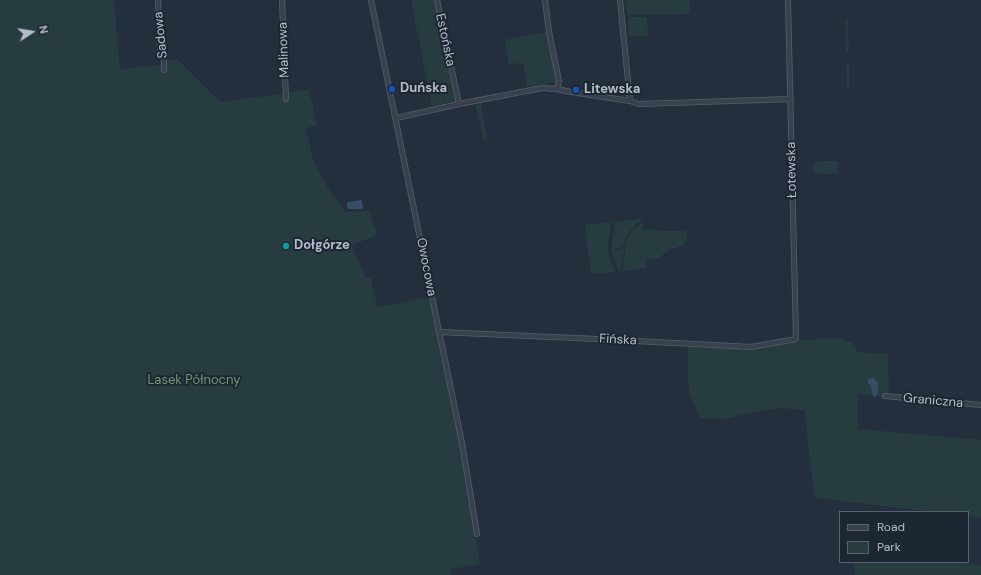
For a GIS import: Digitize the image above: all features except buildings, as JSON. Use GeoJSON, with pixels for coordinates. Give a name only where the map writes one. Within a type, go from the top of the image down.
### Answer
{"type":"FeatureCollection","features":[{"type":"Feature","properties":{"kind":"street","name":"Sadowa"},"geometry":{"type":"LineString","coordinates":[[158,0],[160,51],[164,62],[164,70]]}},
{"type":"Feature","properties":{"kind":"street","name":"Malinowa"},"geometry":{"type":"LineString","coordinates":[[282,0],[286,99]]}},
{"type":"Feature","properties":{"kind":"street","name":"Owocowa"},"geometry":{"type":"LineString","coordinates":[[371,0],[462,444],[477,534]]}},
{"type":"Feature","properties":{"kind":"street","name":"Estońska"},"geometry":{"type":"LineString","coordinates":[[437,0],[459,104]]}},
{"type":"Feature","properties":{"kind":"street"},"geometry":{"type":"LineString","coordinates":[[545,0],[549,32],[559,81],[557,89]]}},
{"type":"Feature","properties":{"kind":"street"},"geometry":{"type":"LineString","coordinates":[[620,0],[630,101]]}},
{"type":"Feature","properties":{"kind":"street","name":"Łotewska"},"geometry":{"type":"LineString","coordinates":[[788,0],[796,339]]}},
{"type":"Feature","properties":{"kind":"street"},"geometry":{"type":"LineString","coordinates":[[396,118],[538,88],[557,89],[630,101],[638,104],[791,99]]}},
{"type":"Feature","properties":{"kind":"street","name":"Fińska"},"geometry":{"type":"LineString","coordinates":[[439,332],[751,348],[796,339]]}},
{"type":"Feature","properties":{"kind":"street","name":"Graniczna"},"geometry":{"type":"LineString","coordinates":[[885,396],[981,405]]}},
{"type":"Feature","properties":{"kind":"green space","name":"Lasek Północny"},"geometry":{"type":"Polygon","coordinates":[[[0,0],[114,0],[120,69],[159,65],[169,60],[177,59],[220,102],[309,90],[317,125],[306,128],[313,160],[328,188],[345,212],[370,211],[377,235],[352,245],[365,278],[371,278],[377,307],[431,297],[465,473],[480,564],[451,569],[451,575],[0,575],[0,0]]]}},
{"type":"Feature","properties":{"kind":"green space"},"geometry":{"type":"Polygon","coordinates":[[[411,0],[435,0],[455,100],[452,102],[432,106],[411,0]]]}},
{"type":"Feature","properties":{"kind":"green space"},"geometry":{"type":"Polygon","coordinates":[[[626,0],[690,0],[690,14],[627,15],[626,0]]]}},
{"type":"Feature","properties":{"kind":"green space"},"geometry":{"type":"Polygon","coordinates":[[[628,17],[647,17],[648,36],[629,37],[628,17]]]}},
{"type":"Feature","properties":{"kind":"green space"},"geometry":{"type":"Polygon","coordinates":[[[845,21],[848,21],[849,52],[846,52],[845,21]]]}},
{"type":"Feature","properties":{"kind":"green space"},"geometry":{"type":"Polygon","coordinates":[[[547,32],[557,79],[555,82],[527,87],[523,63],[509,64],[505,40],[547,32]]]}},
{"type":"Feature","properties":{"kind":"green space"},"geometry":{"type":"Polygon","coordinates":[[[846,65],[849,65],[849,91],[847,91],[846,65]]]}},
{"type":"Feature","properties":{"kind":"green space"},"geometry":{"type":"Polygon","coordinates":[[[481,104],[488,143],[483,138],[475,105],[481,104]]]}},
{"type":"Feature","properties":{"kind":"green space"},"geometry":{"type":"Polygon","coordinates":[[[818,161],[838,161],[838,174],[817,174],[813,169],[814,164],[818,161]]]}},
{"type":"Feature","properties":{"kind":"green space"},"geometry":{"type":"Polygon","coordinates":[[[642,218],[643,229],[685,231],[687,240],[683,245],[669,250],[660,257],[655,259],[646,258],[647,268],[622,271],[626,242],[632,231],[641,223],[642,218]]]}},
{"type":"Feature","properties":{"kind":"green space"},"geometry":{"type":"Polygon","coordinates":[[[640,219],[640,221],[630,231],[624,245],[612,250],[615,222],[640,219]]]}},
{"type":"Feature","properties":{"kind":"green space"},"geometry":{"type":"Polygon","coordinates":[[[611,222],[608,252],[615,272],[591,274],[585,225],[611,222]]]}},
{"type":"Feature","properties":{"kind":"green space"},"geometry":{"type":"Polygon","coordinates":[[[624,247],[620,273],[612,251],[620,250],[624,247]]]}},
{"type":"Feature","properties":{"kind":"green space"},"geometry":{"type":"Polygon","coordinates":[[[834,338],[842,339],[851,342],[855,346],[857,352],[888,354],[889,398],[858,394],[858,429],[981,440],[981,518],[969,516],[969,511],[925,511],[817,498],[814,493],[805,411],[803,410],[782,408],[749,413],[725,419],[700,418],[689,391],[688,347],[751,350],[796,341],[834,338]]]}},
{"type":"Feature","properties":{"kind":"green space"},"geometry":{"type":"Polygon","coordinates":[[[854,563],[962,563],[981,565],[981,575],[855,575],[854,563]]]}},
{"type":"Feature","properties":{"kind":"water"},"geometry":{"type":"Polygon","coordinates":[[[361,200],[362,209],[348,209],[347,203],[361,200]]]}},
{"type":"Feature","properties":{"kind":"water"},"geometry":{"type":"Polygon","coordinates":[[[870,378],[874,378],[878,383],[876,397],[873,396],[871,386],[868,383],[870,378]]]}},
{"type":"Feature","properties":{"kind":"place","name":"Duńska"},"geometry":{"type":"Point","coordinates":[392,89]}},
{"type":"Feature","properties":{"kind":"place","name":"Litewska"},"geometry":{"type":"Point","coordinates":[576,90]}},
{"type":"Feature","properties":{"kind":"place","name":"Dołgórze"},"geometry":{"type":"Point","coordinates":[286,246]}}]}
